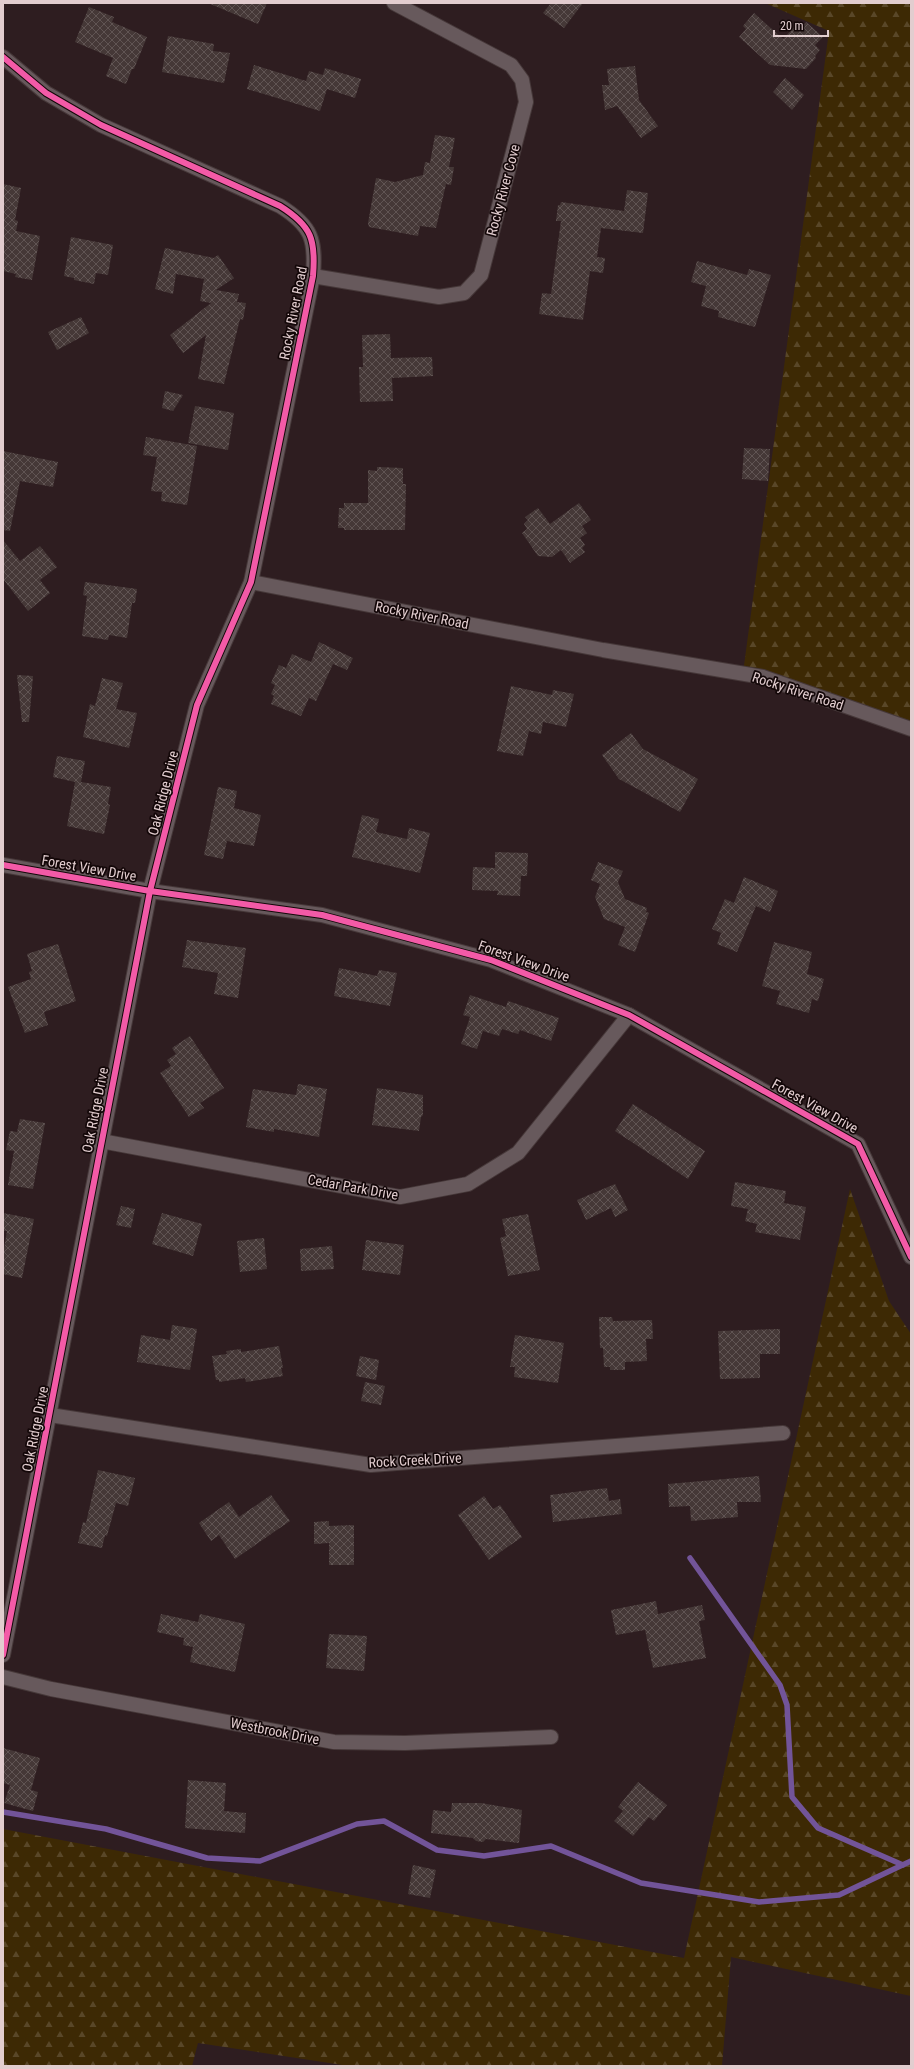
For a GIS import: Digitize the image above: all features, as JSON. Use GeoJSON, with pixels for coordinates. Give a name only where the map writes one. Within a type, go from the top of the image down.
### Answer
{"type":"FeatureCollection","features":[{"type":"Feature","properties":{"kind":"street","name":"Rocky River Cove"},"geometry":{"type":"LineString","coordinates":[[313,276],[440,297],[464,293],[481,275],[526,102],[522,80],[511,65],[394,3]]}},
{"type":"Feature","properties":{"kind":"street","name":"Rocky River Road"},"geometry":{"type":"LineString","coordinates":[[3,57],[46,93],[101,125],[280,206],[296,216],[308,232],[315,252],[313,276],[251,582],[603,650],[763,677],[911,729]]}},
{"type":"Feature","properties":{"kind":"street","name":"Oak Ridge Drive"},"geometry":{"type":"LineString","coordinates":[[3,1654],[150,891],[197,705],[251,582]]}},
{"type":"Feature","properties":{"kind":"street","name":"Forest View Drive"},"geometry":{"type":"LineString","coordinates":[[3,865],[150,891],[322,915],[491,960],[629,1015],[858,1144],[911,1257]]}},
{"type":"Feature","properties":{"kind":"street","name":"Cedar Park Drive"},"geometry":{"type":"LineString","coordinates":[[101,1141],[400,1197],[468,1184],[518,1153],[629,1015]]}},
{"type":"Feature","properties":{"kind":"street","name":"Rock Creek Drive"},"geometry":{"type":"LineString","coordinates":[[50,1415],[371,1464],[783,1433]]}},
{"type":"Feature","properties":{"kind":"street","name":"Westbrook Drive"},"geometry":{"type":"LineString","coordinates":[[3,1677],[51,1688],[334,1742],[405,1743],[551,1737]]}},
{"type":"Feature","properties":{"kind":"green space"},"geometry":{"type":"Polygon","coordinates":[[[765,3],[911,3],[911,729],[743,673],[829,31],[765,3]]]}},
{"type":"Feature","properties":{"kind":"green space"},"geometry":{"type":"Polygon","coordinates":[[[850,1189],[889,1301],[911,1334],[911,1996],[731,1957],[722,2066],[349,2066],[198,2043],[192,2066],[3,2066],[3,1829],[684,1958],[850,1189]]]}},
{"type":"Feature","properties":{"kind":"building"},"geometry":{"type":"Polygon","coordinates":[[[208,3],[267,3],[258,24],[208,3]]]}},
{"type":"Feature","properties":{"kind":"building"},"geometry":{"type":"Polygon","coordinates":[[[551,3],[583,3],[564,28],[543,13],[551,3]]]}},
{"type":"Feature","properties":{"kind":"building"},"geometry":{"type":"Polygon","coordinates":[[[89,7],[114,17],[112,22],[147,37],[126,84],[106,76],[113,58],[75,42],[89,7]]]}},
{"type":"Feature","properties":{"kind":"building"},"geometry":{"type":"Polygon","coordinates":[[[754,13],[783,39],[797,24],[801,28],[806,22],[823,37],[815,45],[820,50],[815,56],[816,58],[806,69],[770,65],[739,37],[746,29],[743,26],[754,13]]]}},
{"type":"Feature","properties":{"kind":"building"},"geometry":{"type":"Polygon","coordinates":[[[168,36],[214,44],[213,51],[230,53],[224,83],[162,72],[168,36]]]}},
{"type":"Feature","properties":{"kind":"building"},"geometry":{"type":"Polygon","coordinates":[[[254,65],[306,81],[309,71],[323,75],[325,68],[361,79],[355,98],[327,89],[320,111],[247,89],[254,65]]]}},
{"type":"Feature","properties":{"kind":"building"},"geometry":{"type":"Polygon","coordinates":[[[635,66],[639,100],[658,126],[641,138],[617,106],[605,110],[602,85],[609,85],[607,69],[635,66]]]}},
{"type":"Feature","properties":{"kind":"building"},"geometry":{"type":"Polygon","coordinates":[[[785,78],[804,95],[792,110],[773,92],[785,78]]]}},
{"type":"Feature","properties":{"kind":"building"},"geometry":{"type":"Polygon","coordinates":[[[435,135],[455,138],[449,167],[454,167],[451,185],[446,184],[436,228],[420,226],[418,236],[369,227],[368,223],[376,178],[395,182],[423,175],[425,162],[430,163],[435,135]]]}},
{"type":"Feature","properties":{"kind":"building"},"geometry":{"type":"Polygon","coordinates":[[[3,184],[21,188],[15,220],[18,221],[16,231],[40,236],[32,280],[15,277],[16,274],[3,271],[3,184]]]}},
{"type":"Feature","properties":{"kind":"building"},"geometry":{"type":"Polygon","coordinates":[[[627,190],[648,193],[643,233],[601,228],[597,257],[605,258],[603,273],[590,271],[583,320],[539,314],[542,293],[551,294],[561,221],[556,221],[558,205],[560,205],[561,202],[624,211],[627,190]]]}},
{"type":"Feature","properties":{"kind":"building"},"geometry":{"type":"Polygon","coordinates":[[[71,237],[113,245],[108,275],[96,273],[94,284],[74,280],[74,278],[64,276],[71,237]]]}},
{"type":"Feature","properties":{"kind":"building"},"geometry":{"type":"Polygon","coordinates":[[[165,248],[214,258],[218,255],[234,278],[216,290],[239,294],[237,302],[246,303],[243,320],[240,319],[224,384],[198,379],[206,335],[183,353],[170,335],[211,303],[200,301],[204,279],[176,274],[173,294],[155,289],[165,248]]]}},
{"type":"Feature","properties":{"kind":"building"},"geometry":{"type":"Polygon","coordinates":[[[697,261],[747,275],[749,269],[771,275],[755,327],[718,317],[719,311],[701,306],[706,286],[691,282],[697,261]]]}},
{"type":"Feature","properties":{"kind":"building"},"geometry":{"type":"Polygon","coordinates":[[[81,317],[89,333],[57,350],[48,332],[81,317]]]}},
{"type":"Feature","properties":{"kind":"building"},"geometry":{"type":"Polygon","coordinates":[[[390,334],[391,358],[432,357],[433,376],[392,378],[393,401],[360,402],[359,367],[363,367],[362,335],[390,334]]]}},
{"type":"Feature","properties":{"kind":"building"},"geometry":{"type":"Polygon","coordinates":[[[165,391],[183,395],[173,411],[162,408],[165,391]]]}},
{"type":"Feature","properties":{"kind":"building"},"geometry":{"type":"Polygon","coordinates":[[[195,406],[234,413],[228,450],[188,443],[195,406]]]}},
{"type":"Feature","properties":{"kind":"building"},"geometry":{"type":"Polygon","coordinates":[[[146,437],[197,446],[187,505],[161,501],[162,492],[151,491],[157,457],[143,455],[146,437]]]}},
{"type":"Feature","properties":{"kind":"building"},"geometry":{"type":"Polygon","coordinates":[[[744,448],[770,449],[768,481],[742,479],[744,448]]]}},
{"type":"Feature","properties":{"kind":"building"},"geometry":{"type":"Polygon","coordinates":[[[3,451],[58,462],[53,487],[20,481],[10,531],[3,530],[3,451]]]}},
{"type":"Feature","properties":{"kind":"building"},"geometry":{"type":"Polygon","coordinates":[[[377,467],[403,468],[403,484],[406,484],[405,530],[344,530],[344,528],[338,528],[339,508],[344,508],[344,503],[368,503],[368,470],[377,471],[377,467]]]}},
{"type":"Feature","properties":{"kind":"building"},"geometry":{"type":"Polygon","coordinates":[[[579,503],[591,520],[582,526],[587,533],[580,538],[585,545],[582,548],[585,552],[570,563],[561,550],[552,557],[538,556],[522,533],[527,529],[524,524],[528,520],[525,517],[538,508],[550,524],[579,503]]]}},
{"type":"Feature","properties":{"kind":"building"},"geometry":{"type":"Polygon","coordinates":[[[3,540],[20,561],[40,546],[57,567],[40,580],[50,593],[28,611],[3,579],[3,540]]]}},
{"type":"Feature","properties":{"kind":"building"},"geometry":{"type":"Polygon","coordinates":[[[85,582],[137,589],[135,603],[132,603],[127,638],[109,635],[108,640],[82,636],[87,596],[83,595],[85,582]]]}},
{"type":"Feature","properties":{"kind":"building"},"geometry":{"type":"Polygon","coordinates":[[[319,642],[353,658],[347,670],[333,664],[316,701],[309,698],[301,716],[271,704],[274,696],[271,694],[275,685],[271,683],[279,665],[286,668],[292,654],[311,662],[319,642]]]}},
{"type":"Feature","properties":{"kind":"building"},"geometry":{"type":"Polygon","coordinates":[[[17,675],[33,676],[29,722],[22,722],[17,675]]]}},
{"type":"Feature","properties":{"kind":"building"},"geometry":{"type":"Polygon","coordinates":[[[102,678],[123,683],[116,709],[137,713],[129,748],[83,737],[90,704],[95,706],[102,678]]]}},
{"type":"Feature","properties":{"kind":"building"},"geometry":{"type":"Polygon","coordinates":[[[511,686],[552,695],[553,690],[574,694],[566,727],[543,722],[541,734],[529,731],[523,756],[497,751],[511,686]]]}},
{"type":"Feature","properties":{"kind":"building"},"geometry":{"type":"Polygon","coordinates":[[[631,733],[643,749],[698,779],[680,812],[619,779],[602,755],[631,733]]]}},
{"type":"Feature","properties":{"kind":"building"},"geometry":{"type":"Polygon","coordinates":[[[57,756],[85,761],[81,782],[111,787],[108,804],[110,805],[104,834],[67,826],[75,782],[53,777],[57,756]]]}},
{"type":"Feature","properties":{"kind":"building"},"geometry":{"type":"Polygon","coordinates":[[[218,787],[237,791],[234,808],[261,815],[254,846],[227,841],[223,859],[204,855],[218,787]]]}},
{"type":"Feature","properties":{"kind":"building"},"geometry":{"type":"Polygon","coordinates":[[[362,815],[379,819],[376,832],[407,839],[409,828],[430,833],[420,873],[352,857],[362,815]]]}},
{"type":"Feature","properties":{"kind":"building"},"geometry":{"type":"Polygon","coordinates":[[[495,852],[528,853],[527,876],[521,876],[520,896],[497,895],[498,891],[472,890],[473,867],[495,868],[495,852]]]}},
{"type":"Feature","properties":{"kind":"building"},"geometry":{"type":"Polygon","coordinates":[[[598,862],[623,871],[618,882],[625,899],[647,908],[646,912],[649,913],[635,952],[618,945],[625,927],[604,919],[595,897],[600,884],[591,880],[598,862]]]}},
{"type":"Feature","properties":{"kind":"building"},"geometry":{"type":"Polygon","coordinates":[[[744,877],[778,891],[770,912],[756,906],[737,952],[717,944],[721,933],[712,929],[725,899],[734,903],[744,877]]]}},
{"type":"Feature","properties":{"kind":"building"},"geometry":{"type":"Polygon","coordinates":[[[187,940],[246,948],[238,998],[214,994],[218,973],[182,967],[187,940]]]}},
{"type":"Feature","properties":{"kind":"building"},"geometry":{"type":"Polygon","coordinates":[[[774,942],[812,952],[807,974],[824,979],[818,1001],[812,999],[809,1013],[776,1004],[780,991],[762,986],[774,942]]]}},
{"type":"Feature","properties":{"kind":"building"},"geometry":{"type":"Polygon","coordinates":[[[58,944],[76,1001],[44,1012],[48,1025],[25,1033],[8,987],[31,979],[29,972],[32,971],[27,954],[58,944]]]}},
{"type":"Feature","properties":{"kind":"building"},"geometry":{"type":"Polygon","coordinates":[[[339,968],[377,976],[379,970],[397,973],[390,1006],[334,996],[339,968]]]}},
{"type":"Feature","properties":{"kind":"building"},"geometry":{"type":"Polygon","coordinates":[[[470,995],[506,1007],[508,1001],[559,1018],[551,1041],[520,1030],[518,1034],[502,1029],[499,1036],[483,1031],[477,1049],[461,1044],[470,1017],[463,1015],[470,995]]]}},
{"type":"Feature","properties":{"kind":"building"},"geometry":{"type":"Polygon","coordinates":[[[190,1036],[224,1088],[200,1103],[204,1108],[189,1117],[160,1073],[171,1066],[167,1060],[176,1054],[172,1048],[190,1036]]]}},
{"type":"Feature","properties":{"kind":"building"},"geometry":{"type":"Polygon","coordinates":[[[298,1084],[327,1089],[319,1137],[274,1129],[274,1132],[246,1127],[253,1089],[296,1095],[298,1084]]]}},
{"type":"Feature","properties":{"kind":"building"},"geometry":{"type":"Polygon","coordinates":[[[377,1088],[423,1095],[423,1115],[421,1117],[419,1131],[372,1125],[377,1088]]]}},
{"type":"Feature","properties":{"kind":"building"},"geometry":{"type":"Polygon","coordinates":[[[633,1104],[705,1151],[688,1179],[615,1131],[633,1104]]]}},
{"type":"Feature","properties":{"kind":"building"},"geometry":{"type":"Polygon","coordinates":[[[20,1119],[45,1123],[33,1189],[8,1185],[14,1151],[6,1150],[10,1131],[17,1132],[20,1119]]]}},
{"type":"Feature","properties":{"kind":"building"},"geometry":{"type":"Polygon","coordinates":[[[735,1182],[786,1191],[784,1203],[806,1207],[800,1240],[755,1232],[757,1224],[745,1221],[748,1209],[731,1206],[735,1182]]]}},
{"type":"Feature","properties":{"kind":"building"},"geometry":{"type":"Polygon","coordinates":[[[615,1184],[628,1210],[615,1217],[611,1208],[586,1220],[577,1200],[615,1184]]]}},
{"type":"Feature","properties":{"kind":"building"},"geometry":{"type":"Polygon","coordinates":[[[121,1206],[135,1209],[131,1228],[116,1225],[121,1206]]]}},
{"type":"Feature","properties":{"kind":"building"},"geometry":{"type":"Polygon","coordinates":[[[3,1213],[34,1219],[22,1278],[3,1274],[3,1254],[7,1231],[3,1231],[3,1213]]]}},
{"type":"Feature","properties":{"kind":"building"},"geometry":{"type":"Polygon","coordinates":[[[162,1213],[202,1224],[193,1256],[152,1244],[162,1213]]]}},
{"type":"Feature","properties":{"kind":"building"},"geometry":{"type":"Polygon","coordinates":[[[528,1214],[540,1270],[508,1276],[500,1238],[506,1236],[502,1219],[528,1214]]]}},
{"type":"Feature","properties":{"kind":"building"},"geometry":{"type":"Polygon","coordinates":[[[264,1238],[267,1269],[240,1272],[237,1241],[264,1238]]]}},
{"type":"Feature","properties":{"kind":"building"},"geometry":{"type":"Polygon","coordinates":[[[366,1240],[404,1245],[400,1275],[362,1270],[366,1240]]]}},
{"type":"Feature","properties":{"kind":"building"},"geometry":{"type":"Polygon","coordinates":[[[332,1246],[334,1269],[301,1271],[300,1249],[332,1246]]]}},
{"type":"Feature","properties":{"kind":"building"},"geometry":{"type":"Polygon","coordinates":[[[599,1317],[612,1317],[613,1321],[652,1320],[653,1339],[646,1339],[647,1361],[625,1362],[625,1370],[610,1370],[610,1367],[604,1367],[603,1348],[600,1348],[599,1317]]]}},
{"type":"Feature","properties":{"kind":"building"},"geometry":{"type":"Polygon","coordinates":[[[172,1325],[197,1329],[190,1370],[137,1362],[141,1335],[170,1340],[172,1325]]]}},
{"type":"Feature","properties":{"kind":"building"},"geometry":{"type":"Polygon","coordinates":[[[780,1329],[780,1354],[760,1354],[760,1378],[720,1379],[718,1331],[780,1329]]]}},
{"type":"Feature","properties":{"kind":"building"},"geometry":{"type":"Polygon","coordinates":[[[515,1335],[564,1343],[558,1383],[514,1377],[515,1367],[510,1367],[515,1335]]]}},
{"type":"Feature","properties":{"kind":"building"},"geometry":{"type":"Polygon","coordinates":[[[279,1346],[283,1376],[246,1382],[245,1378],[219,1382],[219,1380],[216,1380],[212,1356],[227,1354],[226,1351],[241,1349],[241,1352],[279,1346]]]}},
{"type":"Feature","properties":{"kind":"building"},"geometry":{"type":"Polygon","coordinates":[[[360,1356],[379,1360],[376,1380],[356,1376],[360,1356]]]}},
{"type":"Feature","properties":{"kind":"building"},"geometry":{"type":"Polygon","coordinates":[[[365,1382],[385,1386],[381,1405],[361,1401],[365,1382]]]}},
{"type":"Feature","properties":{"kind":"building"},"geometry":{"type":"Polygon","coordinates":[[[98,1470],[135,1478],[128,1506],[116,1503],[107,1536],[105,1535],[102,1548],[78,1543],[83,1522],[86,1523],[98,1470]]]}},
{"type":"Feature","properties":{"kind":"building"},"geometry":{"type":"Polygon","coordinates":[[[759,1476],[761,1502],[737,1502],[738,1517],[691,1521],[690,1506],[669,1507],[668,1484],[759,1476]]]}},
{"type":"Feature","properties":{"kind":"building"},"geometry":{"type":"Polygon","coordinates":[[[607,1488],[609,1501],[620,1499],[622,1514],[553,1522],[550,1495],[607,1488]]]}},
{"type":"Feature","properties":{"kind":"building"},"geometry":{"type":"Polygon","coordinates":[[[271,1495],[290,1521],[235,1559],[219,1535],[211,1541],[199,1523],[229,1502],[239,1517],[271,1495]]]}},
{"type":"Feature","properties":{"kind":"building"},"geometry":{"type":"Polygon","coordinates":[[[484,1496],[493,1509],[500,1505],[522,1537],[489,1560],[458,1515],[484,1496]]]}},
{"type":"Feature","properties":{"kind":"building"},"geometry":{"type":"Polygon","coordinates":[[[329,1521],[329,1526],[354,1525],[354,1565],[329,1565],[329,1543],[314,1544],[314,1522],[329,1521]]]}},
{"type":"Feature","properties":{"kind":"building"},"geometry":{"type":"Polygon","coordinates":[[[656,1601],[658,1614],[702,1605],[705,1620],[699,1621],[706,1658],[653,1668],[645,1630],[616,1635],[611,1610],[656,1601]]]}},
{"type":"Feature","properties":{"kind":"building"},"geometry":{"type":"Polygon","coordinates":[[[161,1614],[198,1622],[200,1614],[245,1624],[235,1672],[190,1662],[193,1647],[183,1645],[184,1638],[157,1632],[161,1614]]]}},
{"type":"Feature","properties":{"kind":"building"},"geometry":{"type":"Polygon","coordinates":[[[329,1634],[367,1636],[364,1671],[326,1668],[329,1634]]]}},
{"type":"Feature","properties":{"kind":"building"},"geometry":{"type":"Polygon","coordinates":[[[3,1748],[40,1758],[31,1790],[38,1792],[33,1811],[4,1803],[10,1785],[3,1783],[3,1748]]]}},
{"type":"Feature","properties":{"kind":"building"},"geometry":{"type":"Polygon","coordinates":[[[188,1780],[226,1783],[224,1811],[246,1813],[245,1833],[185,1828],[188,1780]]]}},
{"type":"Feature","properties":{"kind":"building"},"geometry":{"type":"Polygon","coordinates":[[[638,1782],[667,1805],[654,1821],[649,1817],[633,1836],[614,1821],[623,1811],[618,1807],[638,1782]]]}},
{"type":"Feature","properties":{"kind":"building"},"geometry":{"type":"Polygon","coordinates":[[[452,1803],[481,1803],[522,1810],[519,1843],[486,1839],[483,1842],[476,1841],[473,1838],[431,1833],[433,1810],[451,1812],[452,1803]]]}},
{"type":"Feature","properties":{"kind":"building"},"geometry":{"type":"Polygon","coordinates":[[[413,1865],[436,1870],[430,1898],[408,1894],[413,1865]]]}},
{"type":"Feature","properties":{"kind":"waterway"},"geometry":{"type":"LineString","coordinates":[[690,1558],[780,1685],[787,1705],[792,1797],[818,1828],[903,1865]]}},
{"type":"Feature","properties":{"kind":"waterway"},"geometry":{"type":"LineString","coordinates":[[3,1812],[106,1829],[207,1858],[260,1861],[357,1824],[384,1821],[437,1850],[484,1856],[551,1846],[641,1883],[759,1902],[839,1895],[911,1861]]}},
{"type":"Feature","properties":{"kind":"cycle path"},"geometry":{"type":"LineString","coordinates":[[3,57],[46,93],[101,125],[280,206],[291,213],[305,227],[310,235],[314,253],[313,276],[251,582],[197,705],[150,891],[3,1655]]}},
{"type":"Feature","properties":{"kind":"cycle path"},"geometry":{"type":"LineString","coordinates":[[3,865],[150,891],[322,915],[491,960],[629,1015],[858,1144],[911,1257]]}}]}
